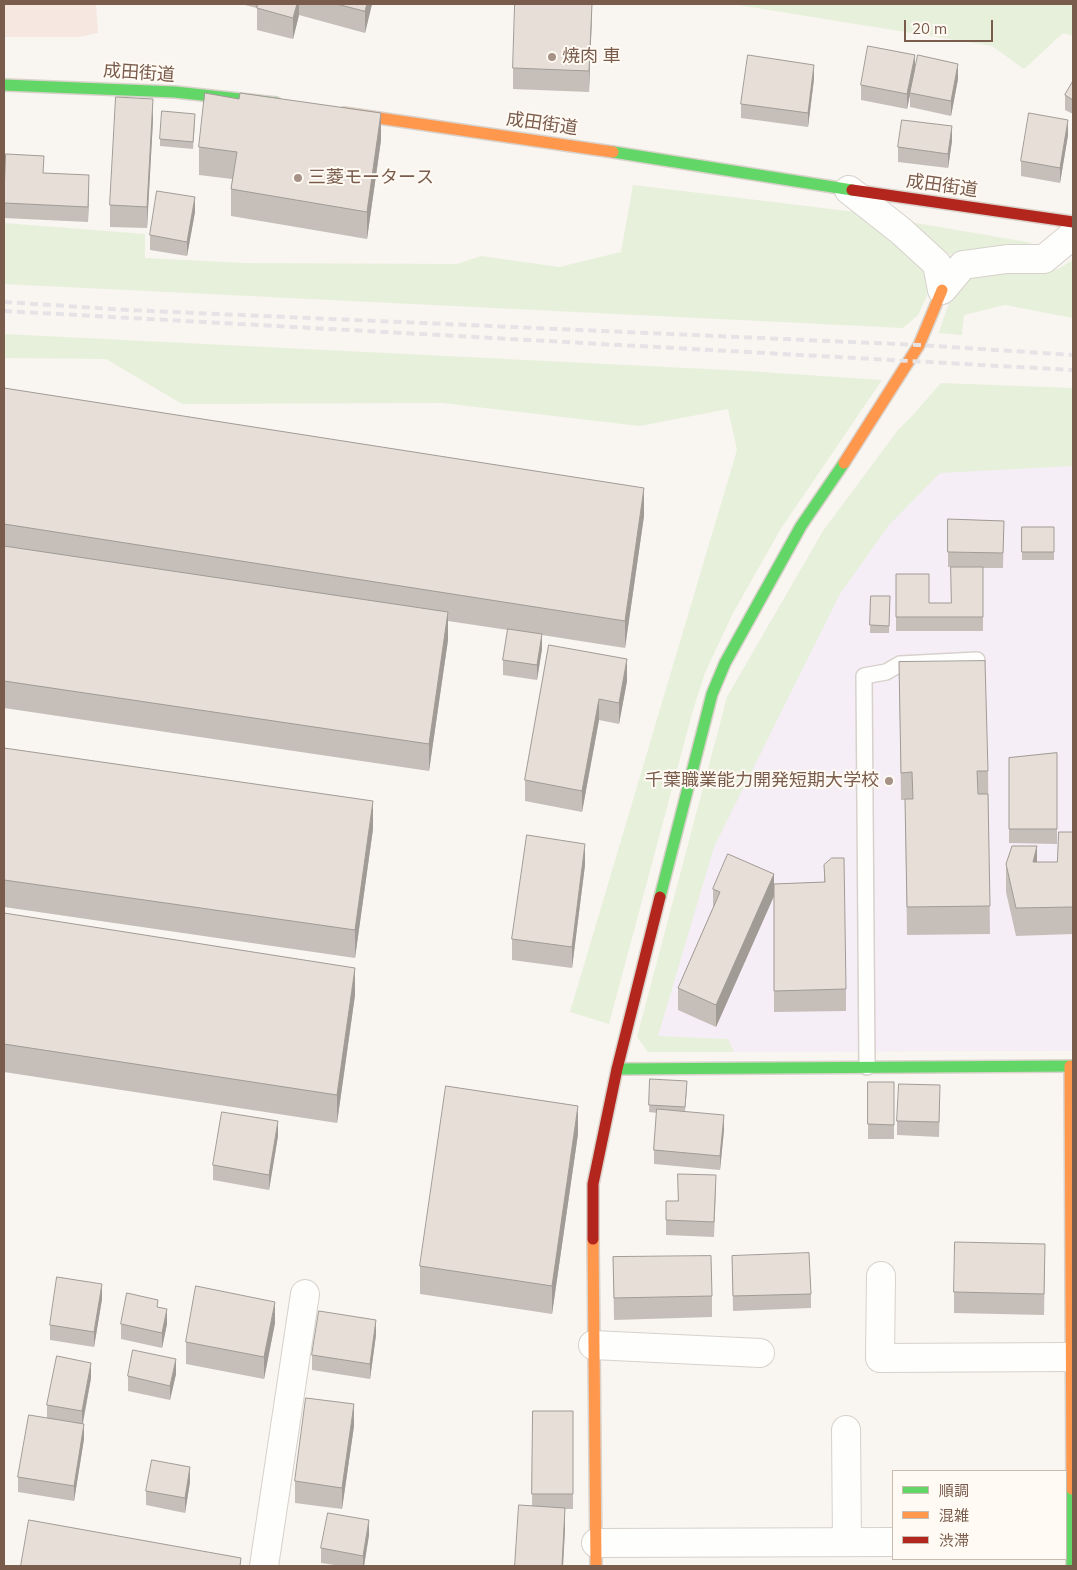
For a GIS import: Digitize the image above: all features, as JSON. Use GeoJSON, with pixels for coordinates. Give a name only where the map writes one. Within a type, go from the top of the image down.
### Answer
{"type":"FeatureCollection","features":[{"type":"Feature","properties":{"kind":"main road","name":"成田街道"},"geometry":{"type":"LineString","coordinates":[[4,85],[121,88],[245,98],[284,104]]}},
{"type":"Feature","properties":{"kind":"main road","name":"成田街道"},"geometry":{"type":"LineString","coordinates":[[332,112],[606,151],[849,190],[1073,222]]}},
{"type":"Feature","properties":{"kind":"main road"},"geometry":{"type":"LineString","coordinates":[[596,1555],[593,1184],[617,1069],[712,694],[725,663],[801,526],[864,433],[919,345],[942,290]]}},
{"type":"Feature","properties":{"kind":"main road"},"geometry":{"type":"LineString","coordinates":[[617,1069],[1072,1066],[1071,1548]]}},
{"type":"Feature","properties":{"kind":"street"},"geometry":{"type":"LineString","coordinates":[[849,190],[937,264],[942,290]]}},
{"type":"Feature","properties":{"kind":"street"},"geometry":{"type":"LineString","coordinates":[[942,290],[963,265],[1007,259],[1044,259],[1073,235]]}},
{"type":"Feature","properties":{"kind":"street"},"geometry":{"type":"LineString","coordinates":[[882,1276],[880,1358],[1072,1357]]}},
{"type":"Feature","properties":{"kind":"street"},"geometry":{"type":"LineString","coordinates":[[264,1566],[305,1294]]}},
{"type":"Feature","properties":{"kind":"street"},"geometry":{"type":"LineString","coordinates":[[593,1344],[760,1353]]}},
{"type":"Feature","properties":{"kind":"street"},"geometry":{"type":"LineString","coordinates":[[846,1430],[847,1542]]}},
{"type":"Feature","properties":{"kind":"street"},"geometry":{"type":"LineString","coordinates":[[596,1555],[847,1542],[892,1542]]}},
{"type":"Feature","properties":{"kind":"lane"},"geometry":{"type":"LineString","coordinates":[[867,1067],[864,676],[886,672],[900,664],[977,660]]}},
{"type":"Feature","properties":{"kind":"shaded area"},"geometry":{"type":"Polygon","coordinates":[[[4,4],[96,4],[98,33],[78,37],[4,37],[4,4]]]}},
{"type":"Feature","properties":{"kind":"shaded area","name":"千葉職業能力開発短期大学校"},"geometry":{"type":"Polygon","coordinates":[[[1073,405],[1073,1051],[648,1052],[727,697],[823,531],[898,430],[1073,405]]]}},
{"type":"Feature","properties":{"kind":"green space"},"geometry":{"type":"Polygon","coordinates":[[[732,4],[1073,4],[1073,36],[1063,33],[1024,69],[992,46],[732,4]]]}},
{"type":"Feature","properties":{"kind":"green space"},"geometry":{"type":"Polygon","coordinates":[[[633,185],[864,213],[918,256],[930,289],[918,315],[903,328],[4,284],[4,223],[145,234],[145,258],[243,263],[457,264],[481,256],[559,267],[621,252],[633,185]]]}},
{"type":"Feature","properties":{"kind":"green space"},"geometry":{"type":"Polygon","coordinates":[[[898,220],[1033,243],[952,256],[898,220]]]}},
{"type":"Feature","properties":{"kind":"green space"},"geometry":{"type":"Polygon","coordinates":[[[1073,260],[1073,318],[1005,305],[964,315],[962,335],[939,333],[948,307],[957,289],[970,278],[993,272],[1055,270],[1073,260]]]}},
{"type":"Feature","properties":{"kind":"green space"},"geometry":{"type":"Polygon","coordinates":[[[4,334],[747,371],[882,380],[780,530],[732,615],[705,673],[693,710],[609,1024],[570,1012],[737,450],[728,409],[640,426],[442,403],[182,404],[106,359],[4,358],[4,334]]]}},
{"type":"Feature","properties":{"kind":"green space"},"geometry":{"type":"Polygon","coordinates":[[[941,383],[1073,388],[1073,466],[940,473],[889,525],[840,594],[714,847],[658,1036],[728,1039],[734,1052],[648,1052],[637,1037],[727,697],[823,531],[898,430],[941,383]]]}},
{"type":"Feature","properties":{"kind":"building"},"geometry":{"type":"Polygon","coordinates":[[[258,4],[297,4],[293,18],[257,8],[258,4]]]}},
{"type":"Feature","properties":{"kind":"building"},"geometry":{"type":"Polygon","coordinates":[[[337,4],[367,4],[365,11],[337,4]]]}},
{"type":"Feature","properties":{"kind":"building"},"geometry":{"type":"Polygon","coordinates":[[[515,4],[592,4],[589,71],[513,68],[515,4]]]}},
{"type":"Feature","properties":{"kind":"building"},"geometry":{"type":"Polygon","coordinates":[[[868,46],[915,55],[907,94],[861,85],[868,46]]]}},
{"type":"Feature","properties":{"kind":"building"},"geometry":{"type":"Polygon","coordinates":[[[748,55],[814,65],[808,113],[741,104],[748,55]]]}},
{"type":"Feature","properties":{"kind":"building"},"geometry":{"type":"Polygon","coordinates":[[[918,55],[958,64],[951,101],[910,93],[918,55]]]}},
{"type":"Feature","properties":{"kind":"building"},"geometry":{"type":"Polygon","coordinates":[[[1073,81],[1073,100],[1065,95],[1073,81]]]}},
{"type":"Feature","properties":{"kind":"building"},"geometry":{"type":"Polygon","coordinates":[[[205,93],[239,99],[240,93],[381,113],[367,212],[231,189],[237,152],[199,147],[205,93]]]}},
{"type":"Feature","properties":{"kind":"building"},"geometry":{"type":"Polygon","coordinates":[[[116,97],[153,99],[147,207],[110,205],[116,97]]]}},
{"type":"Feature","properties":{"kind":"building"},"geometry":{"type":"Polygon","coordinates":[[[162,111],[195,114],[193,142],[160,139],[162,111]]]}},
{"type":"Feature","properties":{"kind":"building"},"geometry":{"type":"Polygon","coordinates":[[[1029,113],[1068,120],[1060,168],[1021,161],[1029,113]]]}},
{"type":"Feature","properties":{"kind":"building"},"geometry":{"type":"Polygon","coordinates":[[[902,120],[952,126],[948,154],[898,147],[902,120]]]}},
{"type":"Feature","properties":{"kind":"building"},"geometry":{"type":"Polygon","coordinates":[[[6,154],[44,156],[43,173],[89,175],[88,207],[4,203],[6,154]]]}},
{"type":"Feature","properties":{"kind":"building"},"geometry":{"type":"Polygon","coordinates":[[[157,191],[195,197],[187,242],[150,235],[157,191]]]}},
{"type":"Feature","properties":{"kind":"building"},"geometry":{"type":"Polygon","coordinates":[[[4,388],[644,488],[625,621],[4,524],[4,388]]]}},
{"type":"Feature","properties":{"kind":"building"},"geometry":{"type":"Polygon","coordinates":[[[948,519],[1004,521],[1003,553],[948,552],[948,519]]]}},
{"type":"Feature","properties":{"kind":"building"},"geometry":{"type":"Polygon","coordinates":[[[1022,527],[1054,527],[1054,552],[1022,552],[1022,527]]]}},
{"type":"Feature","properties":{"kind":"building"},"geometry":{"type":"Polygon","coordinates":[[[4,546],[448,612],[429,744],[4,681],[4,546]]]}},
{"type":"Feature","properties":{"kind":"building"},"geometry":{"type":"Polygon","coordinates":[[[951,567],[983,567],[983,617],[896,617],[896,574],[929,574],[929,603],[951,603],[951,567]]]}},
{"type":"Feature","properties":{"kind":"building"},"geometry":{"type":"Polygon","coordinates":[[[871,596],[890,596],[889,626],[870,625],[871,596]]]}},
{"type":"Feature","properties":{"kind":"building"},"geometry":{"type":"Polygon","coordinates":[[[508,629],[542,634],[537,665],[503,660],[508,629]]]}},
{"type":"Feature","properties":{"kind":"building"},"geometry":{"type":"Polygon","coordinates":[[[549,645],[627,659],[619,703],[599,699],[582,791],[525,780],[549,645]]]}},
{"type":"Feature","properties":{"kind":"building"},"geometry":{"type":"Polygon","coordinates":[[[985,661],[988,771],[977,771],[978,794],[988,794],[990,906],[907,907],[905,799],[913,799],[912,772],[901,773],[899,662],[985,661]]]}},
{"type":"Feature","properties":{"kind":"building"},"geometry":{"type":"Polygon","coordinates":[[[4,748],[373,801],[355,930],[4,880],[4,748]]]}},
{"type":"Feature","properties":{"kind":"building"},"geometry":{"type":"Polygon","coordinates":[[[1057,753],[1057,829],[1009,829],[1009,758],[1057,753]]]}},
{"type":"Feature","properties":{"kind":"building"},"geometry":{"type":"Polygon","coordinates":[[[1059,832],[1073,832],[1073,907],[1016,908],[1006,864],[1012,846],[1037,846],[1033,862],[1057,862],[1059,832]]]}},
{"type":"Feature","properties":{"kind":"building"},"geometry":{"type":"Polygon","coordinates":[[[527,835],[585,844],[572,947],[512,939],[527,835]]]}},
{"type":"Feature","properties":{"kind":"building"},"geometry":{"type":"Polygon","coordinates":[[[728,854],[774,874],[716,1005],[678,988],[720,892],[713,889],[728,854]]]}},
{"type":"Feature","properties":{"kind":"building"},"geometry":{"type":"Polygon","coordinates":[[[832,858],[844,858],[846,989],[774,991],[774,884],[825,882],[824,865],[832,858]]]}},
{"type":"Feature","properties":{"kind":"building"},"geometry":{"type":"Polygon","coordinates":[[[4,913],[355,968],[337,1095],[4,1044],[4,913]]]}},
{"type":"Feature","properties":{"kind":"building"},"geometry":{"type":"Polygon","coordinates":[[[650,1079],[687,1081],[685,1107],[649,1105],[650,1079]]]}},
{"type":"Feature","properties":{"kind":"building"},"geometry":{"type":"Polygon","coordinates":[[[868,1082],[894,1082],[894,1125],[868,1124],[868,1082]]]}},
{"type":"Feature","properties":{"kind":"building"},"geometry":{"type":"Polygon","coordinates":[[[899,1084],[940,1085],[939,1122],[897,1121],[899,1084]]]}},
{"type":"Feature","properties":{"kind":"building"},"geometry":{"type":"Polygon","coordinates":[[[446,1086],[578,1106],[552,1286],[420,1266],[446,1086]]]}},
{"type":"Feature","properties":{"kind":"building"},"geometry":{"type":"Polygon","coordinates":[[[657,1109],[724,1115],[720,1156],[654,1150],[657,1109]]]}},
{"type":"Feature","properties":{"kind":"building"},"geometry":{"type":"Polygon","coordinates":[[[222,1112],[278,1121],[269,1175],[213,1165],[222,1112]]]}},
{"type":"Feature","properties":{"kind":"building"},"geometry":{"type":"Polygon","coordinates":[[[678,1174],[716,1175],[714,1222],[666,1220],[666,1201],[678,1201],[678,1174]]]}},
{"type":"Feature","properties":{"kind":"building"},"geometry":{"type":"Polygon","coordinates":[[[955,1242],[1045,1244],[1044,1294],[954,1292],[955,1242]]]}},
{"type":"Feature","properties":{"kind":"building"},"geometry":{"type":"Polygon","coordinates":[[[809,1253],[811,1294],[733,1296],[732,1256],[809,1253]]]}},
{"type":"Feature","properties":{"kind":"building"},"geometry":{"type":"Polygon","coordinates":[[[711,1256],[712,1296],[614,1298],[613,1257],[711,1256]]]}},
{"type":"Feature","properties":{"kind":"building"},"geometry":{"type":"Polygon","coordinates":[[[57,1277],[102,1284],[94,1332],[50,1325],[57,1277]]]}},
{"type":"Feature","properties":{"kind":"building"},"geometry":{"type":"Polygon","coordinates":[[[196,1286],[275,1302],[264,1357],[186,1342],[196,1286]]]}},
{"type":"Feature","properties":{"kind":"building"},"geometry":{"type":"Polygon","coordinates":[[[127,1293],[158,1300],[157,1307],[167,1309],[162,1333],[121,1324],[127,1293]]]}},
{"type":"Feature","properties":{"kind":"building"},"geometry":{"type":"Polygon","coordinates":[[[319,1311],[376,1320],[370,1364],[312,1355],[319,1311]]]}},
{"type":"Feature","properties":{"kind":"building"},"geometry":{"type":"Polygon","coordinates":[[[133,1350],[176,1359],[170,1386],[128,1376],[133,1350]]]}},
{"type":"Feature","properties":{"kind":"building"},"geometry":{"type":"Polygon","coordinates":[[[57,1356],[91,1363],[82,1411],[47,1405],[57,1356]]]}},
{"type":"Feature","properties":{"kind":"building"},"geometry":{"type":"Polygon","coordinates":[[[306,1398],[354,1404],[342,1488],[295,1481],[306,1398]]]}},
{"type":"Feature","properties":{"kind":"building"},"geometry":{"type":"Polygon","coordinates":[[[533,1411],[573,1411],[573,1494],[532,1494],[533,1411]]]}},
{"type":"Feature","properties":{"kind":"building"},"geometry":{"type":"Polygon","coordinates":[[[29,1415],[84,1424],[74,1486],[18,1477],[29,1415]]]}},
{"type":"Feature","properties":{"kind":"building"},"geometry":{"type":"Polygon","coordinates":[[[152,1460],[190,1467],[185,1498],[146,1491],[152,1460]]]}},
{"type":"Feature","properties":{"kind":"building"},"geometry":{"type":"Polygon","coordinates":[[[519,1505],[565,1508],[562,1566],[515,1566],[519,1505]]]}},
{"type":"Feature","properties":{"kind":"building"},"geometry":{"type":"Polygon","coordinates":[[[328,1513],[369,1520],[363,1556],[321,1548],[328,1513]]]}},
{"type":"Feature","properties":{"kind":"building"},"geometry":{"type":"Polygon","coordinates":[[[29,1520],[241,1558],[240,1566],[21,1566],[29,1520]]]}},
{"type":"Feature","properties":{"kind":"railway"},"geometry":{"type":"LineString","coordinates":[[4,302],[128,310],[919,345],[1073,355]]}},
{"type":"Feature","properties":{"kind":"railway"},"geometry":{"type":"LineString","coordinates":[[4,311],[1073,370]]}},
{"type":"Feature","properties":{"kind":"traffic: fast"},"geometry":{"type":"LineString","coordinates":[[4,85],[175,92],[276,103]]}},
{"type":"Feature","properties":{"kind":"traffic: fast"},"geometry":{"type":"LineString","coordinates":[[613,152],[852,190]]}},
{"type":"Feature","properties":{"kind":"traffic: fast"},"geometry":{"type":"LineString","coordinates":[[660,897],[712,694],[725,663],[801,526],[844,463]]}},
{"type":"Feature","properties":{"kind":"traffic: fast"},"geometry":{"type":"LineString","coordinates":[[617,1069],[1073,1066]]}},
{"type":"Feature","properties":{"kind":"traffic: fast"},"geometry":{"type":"LineString","coordinates":[[1072,1489],[1072,1566]]}},
{"type":"Feature","properties":{"kind":"traffic: slow"},"geometry":{"type":"LineString","coordinates":[[344,113],[613,152]]}},
{"type":"Feature","properties":{"kind":"traffic: slow"},"geometry":{"type":"LineString","coordinates":[[844,463],[919,345],[942,290]]}},
{"type":"Feature","properties":{"kind":"traffic: slow"},"geometry":{"type":"LineString","coordinates":[[1070,1066],[1072,1489]]}},
{"type":"Feature","properties":{"kind":"traffic: slow"},"geometry":{"type":"LineString","coordinates":[[593,1239],[596,1566]]}},
{"type":"Feature","properties":{"kind":"traffic: jam"},"geometry":{"type":"LineString","coordinates":[[852,190],[1073,222]]}},
{"type":"Feature","properties":{"kind":"traffic: jam"},"geometry":{"type":"LineString","coordinates":[[593,1239],[593,1184],[617,1069],[660,897]]}},
{"type":"Feature","properties":{"kind":"place","name":"焼肉 車"},"geometry":{"type":"Point","coordinates":[552,57]}},
{"type":"Feature","properties":{"kind":"place","name":"三菱モータース"},"geometry":{"type":"Point","coordinates":[298,178]}},
{"type":"Feature","properties":{"kind":"place","name":"千葉職業能力開発短期大学校"},"geometry":{"type":"Point","coordinates":[889,781]}}]}
